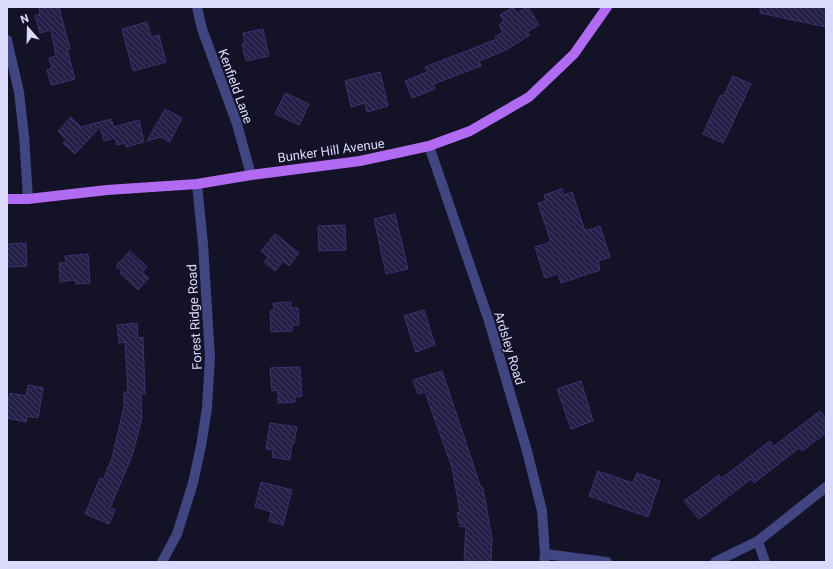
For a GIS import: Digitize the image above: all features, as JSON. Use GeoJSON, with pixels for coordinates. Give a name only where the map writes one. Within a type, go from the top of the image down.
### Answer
{"type":"FeatureCollection","features":[{"type":"Feature","properties":{"kind":"main road","name":"Bunker Hill Avenue"},"geometry":{"type":"LineString","coordinates":[[7,199],[28,199],[107,190],[197,184],[251,175],[360,161],[429,146],[470,131],[529,97],[574,54],[607,7]]}},
{"type":"Feature","properties":{"kind":"street","name":"Kenfield Lane"},"geometry":{"type":"LineString","coordinates":[[197,7],[202,29],[236,124],[251,175]]}},
{"type":"Feature","properties":{"kind":"street"},"geometry":{"type":"LineString","coordinates":[[7,40],[19,92],[24,136],[28,199]]}},
{"type":"Feature","properties":{"kind":"street","name":"Ardsley Road"},"geometry":{"type":"LineString","coordinates":[[429,146],[488,321],[527,451],[542,511],[544,558]]}},
{"type":"Feature","properties":{"kind":"street","name":"Forest Ridge Road"},"geometry":{"type":"LineString","coordinates":[[162,562],[177,534],[193,483],[207,408],[210,358],[203,244],[197,184]]}},
{"type":"Feature","properties":{"kind":"street"},"geometry":{"type":"LineString","coordinates":[[715,562],[758,541],[826,487]]}},
{"type":"Feature","properties":{"kind":"street"},"geometry":{"type":"LineString","coordinates":[[758,541],[766,562]]}},
{"type":"Feature","properties":{"kind":"street"},"geometry":{"type":"LineString","coordinates":[[544,558],[607,562]]}},
{"type":"Feature","properties":{"kind":"building"},"geometry":{"type":"Polygon","coordinates":[[[39,7],[59,7],[70,49],[67,49],[75,79],[51,85],[47,70],[52,69],[49,58],[56,56],[51,30],[40,33],[35,16],[40,14],[39,7]]]}},
{"type":"Feature","properties":{"kind":"building"},"geometry":{"type":"Polygon","coordinates":[[[513,7],[517,13],[528,7],[539,25],[527,32],[530,35],[506,50],[479,61],[481,66],[433,84],[435,89],[412,98],[405,81],[427,72],[425,67],[497,39],[495,37],[503,32],[499,25],[504,21],[500,15],[513,7]]]}},
{"type":"Feature","properties":{"kind":"building"},"geometry":{"type":"Polygon","coordinates":[[[760,7],[826,7],[826,27],[760,13],[760,7]]]}},
{"type":"Feature","properties":{"kind":"building"},"geometry":{"type":"Polygon","coordinates":[[[147,22],[151,37],[159,35],[166,62],[133,71],[122,29],[147,22]]]}},
{"type":"Feature","properties":{"kind":"building"},"geometry":{"type":"Polygon","coordinates":[[[263,29],[269,56],[246,61],[242,44],[245,43],[243,33],[263,29]]]}},
{"type":"Feature","properties":{"kind":"building"},"geometry":{"type":"Polygon","coordinates":[[[380,72],[388,106],[367,112],[365,103],[351,107],[345,81],[380,72]]]}},
{"type":"Feature","properties":{"kind":"building"},"geometry":{"type":"Polygon","coordinates":[[[733,76],[751,84],[723,143],[703,134],[720,96],[724,95],[733,76]]]}},
{"type":"Feature","properties":{"kind":"building"},"geometry":{"type":"Polygon","coordinates":[[[285,93],[309,104],[299,125],[275,114],[285,93]]]}},
{"type":"Feature","properties":{"kind":"building"},"geometry":{"type":"Polygon","coordinates":[[[165,109],[182,118],[170,142],[161,137],[147,141],[165,109]]]}},
{"type":"Feature","properties":{"kind":"building"},"geometry":{"type":"Polygon","coordinates":[[[71,117],[81,127],[111,119],[114,127],[139,120],[144,142],[126,147],[125,143],[117,145],[115,138],[104,141],[100,127],[75,154],[63,143],[67,140],[58,131],[71,117]]]}},
{"type":"Feature","properties":{"kind":"building"},"geometry":{"type":"Polygon","coordinates":[[[562,189],[564,195],[572,192],[585,231],[600,226],[610,257],[598,261],[600,270],[561,283],[558,274],[545,278],[535,247],[551,242],[538,203],[546,201],[544,195],[562,189]]]}},
{"type":"Feature","properties":{"kind":"building"},"geometry":{"type":"Polygon","coordinates":[[[395,214],[408,269],[386,274],[374,219],[395,214]]]}},
{"type":"Feature","properties":{"kind":"building"},"geometry":{"type":"Polygon","coordinates":[[[345,225],[346,250],[319,251],[318,226],[345,225]]]}},
{"type":"Feature","properties":{"kind":"building"},"geometry":{"type":"Polygon","coordinates":[[[275,234],[299,253],[289,266],[283,261],[275,271],[264,262],[268,257],[261,251],[275,234]]]}},
{"type":"Feature","properties":{"kind":"building"},"geometry":{"type":"Polygon","coordinates":[[[26,243],[27,266],[7,267],[7,244],[26,243]]]}},
{"type":"Feature","properties":{"kind":"building"},"geometry":{"type":"Polygon","coordinates":[[[130,251],[147,267],[142,272],[149,278],[138,290],[120,273],[122,271],[116,266],[130,251]]]}},
{"type":"Feature","properties":{"kind":"building"},"geometry":{"type":"Polygon","coordinates":[[[88,254],[90,283],[76,284],[75,280],[60,282],[59,263],[66,263],[65,256],[88,254]]]}},
{"type":"Feature","properties":{"kind":"building"},"geometry":{"type":"Polygon","coordinates":[[[291,302],[291,308],[298,308],[299,325],[292,325],[292,331],[271,332],[270,311],[274,311],[273,303],[291,302]]]}},
{"type":"Feature","properties":{"kind":"building"},"geometry":{"type":"Polygon","coordinates":[[[424,310],[435,345],[416,352],[404,316],[424,310]]]}},
{"type":"Feature","properties":{"kind":"building"},"geometry":{"type":"Polygon","coordinates":[[[137,323],[138,338],[143,337],[145,394],[141,394],[142,419],[132,456],[110,508],[115,510],[109,524],[85,514],[100,478],[103,480],[112,458],[124,407],[124,392],[128,392],[125,342],[119,343],[117,325],[137,323]]]}},
{"type":"Feature","properties":{"kind":"building"},"geometry":{"type":"Polygon","coordinates":[[[300,367],[302,396],[295,397],[295,402],[278,403],[278,390],[272,391],[270,368],[300,367]]]}},
{"type":"Feature","properties":{"kind":"building"},"geometry":{"type":"Polygon","coordinates":[[[442,371],[481,488],[483,488],[492,539],[491,562],[464,562],[466,526],[460,527],[457,513],[460,512],[452,467],[425,392],[418,394],[413,380],[442,371]]]}},
{"type":"Feature","properties":{"kind":"building"},"geometry":{"type":"Polygon","coordinates":[[[581,381],[593,421],[571,429],[557,389],[581,381]]]}},
{"type":"Feature","properties":{"kind":"building"},"geometry":{"type":"Polygon","coordinates":[[[28,385],[43,388],[38,418],[27,416],[26,422],[7,418],[7,407],[10,393],[26,396],[28,385]]]}},
{"type":"Feature","properties":{"kind":"building"},"geometry":{"type":"Polygon","coordinates":[[[820,411],[826,419],[826,433],[802,451],[799,448],[754,483],[751,479],[699,519],[684,501],[719,475],[722,478],[770,441],[774,446],[820,411]]]}},
{"type":"Feature","properties":{"kind":"building"},"geometry":{"type":"Polygon","coordinates":[[[270,423],[297,427],[294,443],[292,443],[290,460],[272,457],[273,450],[266,449],[270,423]]]}},
{"type":"Feature","properties":{"kind":"building"},"geometry":{"type":"Polygon","coordinates":[[[598,471],[633,483],[637,473],[660,481],[648,517],[589,496],[598,471]]]}},
{"type":"Feature","properties":{"kind":"building"},"geometry":{"type":"Polygon","coordinates":[[[261,482],[292,490],[283,525],[269,521],[271,512],[255,507],[261,482]]]}}]}
